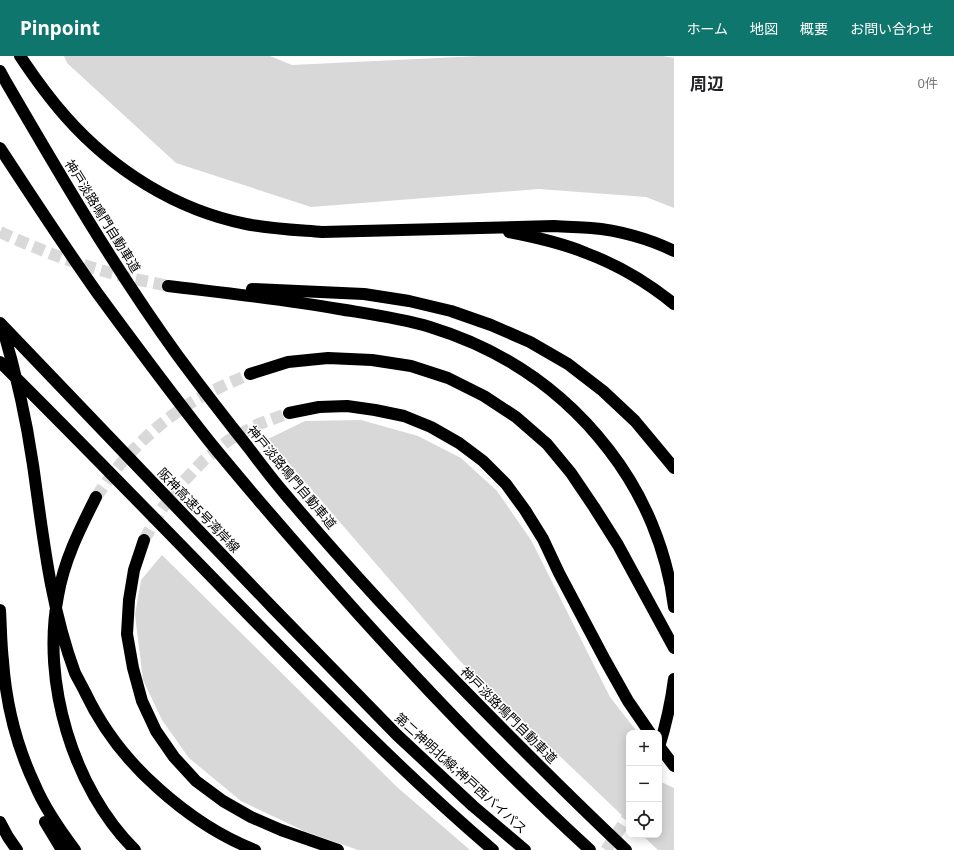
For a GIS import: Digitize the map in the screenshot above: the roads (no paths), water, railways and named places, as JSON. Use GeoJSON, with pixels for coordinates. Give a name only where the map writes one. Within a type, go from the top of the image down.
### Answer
{"type":"FeatureCollection","features":[{"type":"Feature","properties":{"kind":"highway"},"geometry":{"type":"LineString","coordinates":[[20,56],[65,117],[92,144],[119,167],[148,186],[180,202],[212,215],[247,224],[322,232],[554,226],[592,228],[632,232],[674,244]]}},
{"type":"Feature","properties":{"kind":"highway","name":"神戸淡路鳴門自動車道"},"geometry":{"type":"LineString","coordinates":[[0,71],[66,186],[120,271],[178,355],[229,423],[284,492],[350,569],[422,646],[514,741],[626,850]]}},
{"type":"Feature","properties":{"kind":"highway"},"geometry":{"type":"LineString","coordinates":[[0,148],[96,292],[208,439],[264,506],[409,670],[491,754],[590,850]]}},
{"type":"Feature","properties":{"kind":"highway"},"geometry":{"type":"LineString","coordinates":[[472,228],[498,230],[528,236],[586,253],[614,265],[638,278],[674,304]]}},
{"type":"Feature","properties":{"kind":"highway"},"geometry":{"type":"LineString","coordinates":[[592,228],[631,235],[663,245],[674,251]]}},
{"type":"Feature","properties":{"kind":"highway"},"geometry":{"type":"LineString","coordinates":[[674,468],[635,421],[603,391],[568,364],[530,342],[451,310],[409,301],[364,294],[168,286],[310,304],[393,318],[429,327],[459,337],[482,347],[507,360],[537,379],[579,415],[598,435],[622,466],[641,499],[657,536],[668,573],[674,607]]}},
{"type":"Feature","properties":{"kind":"highway"},"geometry":{"type":"LineString","coordinates":[[0,323],[8,345],[22,403],[33,464],[50,583],[62,633],[76,673],[94,711],[116,745],[144,776],[177,805],[210,828],[255,850]]}},
{"type":"Feature","properties":{"kind":"highway","name":"阪神高速5号湾岸線"},"geometry":{"type":"LineString","coordinates":[[0,323],[378,716]]}},
{"type":"Feature","properties":{"kind":"highway"},"geometry":{"type":"LineString","coordinates":[[250,374],[288,362],[328,358],[372,360],[411,366],[448,378],[484,396],[516,417],[547,444],[571,473],[618,545],[674,648]]}},
{"type":"Feature","properties":{"kind":"highway"},"geometry":{"type":"LineString","coordinates":[[0,362],[63,424],[386,754],[493,850]]}},
{"type":"Feature","properties":{"kind":"highway"},"geometry":{"type":"LineString","coordinates":[[288,413],[319,407],[347,406],[404,416],[431,427],[459,443],[483,461],[506,484],[540,533],[605,660],[628,701],[648,730]]}},
{"type":"Feature","properties":{"kind":"highway"},"geometry":{"type":"LineString","coordinates":[[96,498],[79,530],[65,565],[59,590],[54,628],[54,665],[59,702],[67,732],[83,775],[101,808],[135,850]]}},
{"type":"Feature","properties":{"kind":"highway"},"geometry":{"type":"LineString","coordinates":[[144,540],[134,570],[129,600],[127,634],[132,668],[142,701],[156,731],[174,757],[196,781],[223,801],[250,817],[280,830],[338,850]]}},
{"type":"Feature","properties":{"kind":"highway"},"geometry":{"type":"LineString","coordinates":[[0,610],[3,662],[17,748],[30,788],[45,821],[62,850]]}},
{"type":"Feature","properties":{"kind":"highway"},"geometry":{"type":"LineString","coordinates":[[662,738],[674,679]]}},
{"type":"Feature","properties":{"kind":"highway"},"geometry":{"type":"LineString","coordinates":[[9,705],[20,748],[35,785],[59,829],[75,850]]}},
{"type":"Feature","properties":{"kind":"highway","name":"第二神明北線;神戸西バイパス"},"geometry":{"type":"LineString","coordinates":[[378,716],[396,735],[473,806],[525,850]]}},
{"type":"Feature","properties":{"kind":"highway"},"geometry":{"type":"LineString","coordinates":[[662,750],[674,766]]}},
{"type":"Feature","properties":{"kind":"highway"},"geometry":{"type":"LineString","coordinates":[[0,822],[8,837],[18,850]]}},
{"type":"Feature","properties":{"kind":"tunnel"},"geometry":{"type":"LineString","coordinates":[[0,232],[85,266],[168,286]]}},
{"type":"Feature","properties":{"kind":"tunnel"},"geometry":{"type":"LineString","coordinates":[[96,497],[112,474],[126,458],[160,425],[196,400],[250,374]]}},
{"type":"Feature","properties":{"kind":"tunnel"},"geometry":{"type":"LineString","coordinates":[[144,540],[161,510],[181,484],[203,461],[229,440],[259,424],[289,413]]}},
{"type":"Feature","properties":{"kind":"tunnel"},"geometry":{"type":"LineString","coordinates":[[606,850],[626,820]]}}]}
